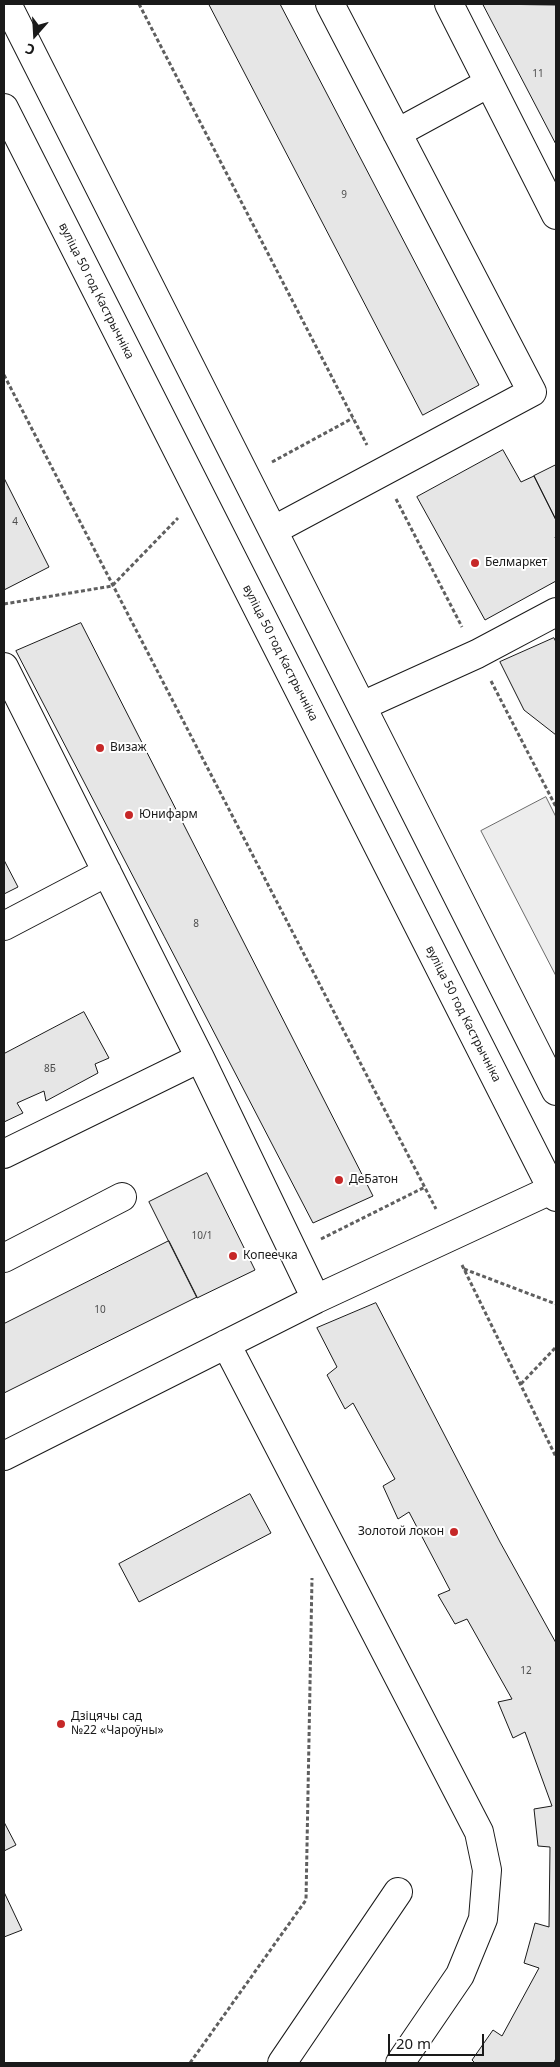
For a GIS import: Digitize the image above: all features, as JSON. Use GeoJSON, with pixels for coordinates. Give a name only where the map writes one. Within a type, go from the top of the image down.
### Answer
{"type":"FeatureCollection","features":[{"type":"Feature","properties":{"kind":"main road"},"geometry":{"type":"LineString","coordinates":[[7,4],[556,1090]]}},
{"type":"Feature","properties":{"kind":"main road"},"geometry":{"type":"LineString","coordinates":[[274,530],[532,392],[330,4]]}},
{"type":"Feature","properties":{"kind":"main road"},"geometry":{"type":"LineString","coordinates":[[449,4],[556,215]]}},
{"type":"Feature","properties":{"kind":"main road"},"geometry":{"type":"LineString","coordinates":[[398,134],[489,83]]}},
{"type":"Feature","properties":{"kind":"main road","name":"вуліца 50 год Кастрычніка"},"geometry":{"type":"LineString","coordinates":[[4,108],[554,1193]]}},
{"type":"Feature","properties":{"kind":"main road"},"geometry":{"type":"LineString","coordinates":[[362,706],[477,654],[556,612]]}},
{"type":"Feature","properties":{"kind":"main road"},"geometry":{"type":"LineString","coordinates":[[4,667],[10,694],[107,872],[200,1058],[316,1299]]}},
{"type":"Feature","properties":{"kind":"main road"},"geometry":{"type":"LineString","coordinates":[[4,926],[107,872]]}},
{"type":"Feature","properties":{"kind":"main road"},"geometry":{"type":"LineString","coordinates":[[4,1154],[200,1058]]}},
{"type":"Feature","properties":{"kind":"main road"},"geometry":{"type":"LineString","coordinates":[[4,1456],[316,1299],[450,1236],[554,1193]]}},
{"type":"Feature","properties":{"kind":"main road"},"geometry":{"type":"LineString","coordinates":[[4,1258],[122,1197]]}},
{"type":"Feature","properties":{"kind":"main road"},"geometry":{"type":"LineString","coordinates":[[226,1344],[479,1832],[487,1870],[483,1919],[460,1975],[400,2063]]}},
{"type":"Feature","properties":{"kind":"main road"},"geometry":{"type":"LineString","coordinates":[[282,2063],[398,1892]]}},
{"type":"Feature","properties":{"kind":"path"},"geometry":{"type":"LineString","coordinates":[[139,4],[556,807]]}},
{"type":"Feature","properties":{"kind":"path"},"geometry":{"type":"LineString","coordinates":[[4,375],[450,1236],[556,1457]]}},
{"type":"Feature","properties":{"kind":"path"},"geometry":{"type":"LineString","coordinates":[[4,604],[112,586]]}},
{"type":"Feature","properties":{"kind":"path"},"geometry":{"type":"LineString","coordinates":[[464,1268],[556,1304]]}},
{"type":"Feature","properties":{"kind":"path"},"geometry":{"type":"LineString","coordinates":[[521,1384],[556,1347]]}},
{"type":"Feature","properties":{"kind":"path"},"geometry":{"type":"LineString","coordinates":[[190,2063],[306,1900],[313,1594],[311,1574]]}},
{"type":"Feature","properties":{"kind":"shaded area"},"geometry":{"type":"Polygon","coordinates":[[[546,797],[556,817],[556,976],[481,831],[546,797]]]}},
{"type":"Feature","properties":{"kind":"building"},"geometry":{"type":"Polygon","coordinates":[[[209,4],[280,4],[479,385],[423,415],[209,4]]]}},
{"type":"Feature","properties":{"kind":"building"},"geometry":{"type":"Polygon","coordinates":[[[483,4],[556,5],[556,144],[483,4]]]}},
{"type":"Feature","properties":{"kind":"building"},"geometry":{"type":"Polygon","coordinates":[[[503,450],[521,482],[534,476],[556,520],[556,581],[485,620],[417,497],[503,450]]]}},
{"type":"Feature","properties":{"kind":"building"},"geometry":{"type":"Polygon","coordinates":[[[556,465],[556,520],[534,476],[556,465]]]}},
{"type":"Feature","properties":{"kind":"building"},"geometry":{"type":"Polygon","coordinates":[[[4,478],[49,567],[4,590],[4,478]]]}},
{"type":"Feature","properties":{"kind":"building"},"geometry":{"type":"Polygon","coordinates":[[[81,623],[373,1196],[313,1223],[16,651],[81,623]]]}},
{"type":"Feature","properties":{"kind":"building"},"geometry":{"type":"Polygon","coordinates":[[[554,638],[556,642],[556,735],[524,710],[500,662],[554,638]]]}},
{"type":"Feature","properties":{"kind":"building"},"geometry":{"type":"Polygon","coordinates":[[[4,860],[18,887],[4,894],[4,860]]]}},
{"type":"Feature","properties":{"kind":"building"},"geometry":{"type":"Polygon","coordinates":[[[84,1012],[109,1058],[95,1064],[98,1073],[46,1101],[44,1091],[17,1103],[23,1113],[4,1122],[4,1054],[84,1012]]]}},
{"type":"Feature","properties":{"kind":"building"},"geometry":{"type":"Polygon","coordinates":[[[207,1173],[255,1270],[197,1298],[149,1202],[207,1173]]]}},
{"type":"Feature","properties":{"kind":"building"},"geometry":{"type":"Polygon","coordinates":[[[169,1241],[197,1297],[4,1393],[4,1324],[169,1241]]]}},
{"type":"Feature","properties":{"kind":"building"},"geometry":{"type":"Polygon","coordinates":[[[376,1303],[500,1542],[556,1643],[556,2058],[554,2063],[475,2063],[472,2060],[493,2030],[502,2036],[539,1968],[524,1963],[535,1923],[549,1927],[550,1847],[538,1846],[534,1809],[552,1806],[525,1732],[513,1738],[498,1702],[512,1699],[467,1619],[455,1624],[438,1595],[450,1590],[409,1512],[398,1519],[383,1486],[395,1479],[353,1403],[345,1409],[327,1375],[337,1367],[317,1328],[376,1303]]]}},
{"type":"Feature","properties":{"kind":"building"},"geometry":{"type":"Polygon","coordinates":[[[250,1494],[271,1533],[139,1602],[119,1564],[250,1494]]]}},
{"type":"Feature","properties":{"kind":"building"},"geometry":{"type":"Polygon","coordinates":[[[4,1822],[16,1845],[4,1851],[4,1822]]]}},
{"type":"Feature","properties":{"kind":"building"},"geometry":{"type":"Polygon","coordinates":[[[4,1892],[22,1930],[4,1937],[4,1892]]]}},
{"type":"Feature","properties":{"kind":"place","name":"Белмаркет"},"geometry":{"type":"Point","coordinates":[475,563]}},
{"type":"Feature","properties":{"kind":"place","name":"Визаж"},"geometry":{"type":"Point","coordinates":[100,748]}},
{"type":"Feature","properties":{"kind":"place","name":"Юнифарм"},"geometry":{"type":"Point","coordinates":[129,815]}},
{"type":"Feature","properties":{"kind":"place","name":"ДеБатон"},"geometry":{"type":"Point","coordinates":[339,1180]}},
{"type":"Feature","properties":{"kind":"place","name":"Копеечка"},"geometry":{"type":"Point","coordinates":[233,1256]}},
{"type":"Feature","properties":{"kind":"place","name":"Золотой локон"},"geometry":{"type":"Point","coordinates":[454,1532]}},
{"type":"Feature","properties":{"kind":"place","name":"Дзіцячы сад №22 «Чароўны»"},"geometry":{"type":"Point","coordinates":[61,1724]}}]}
